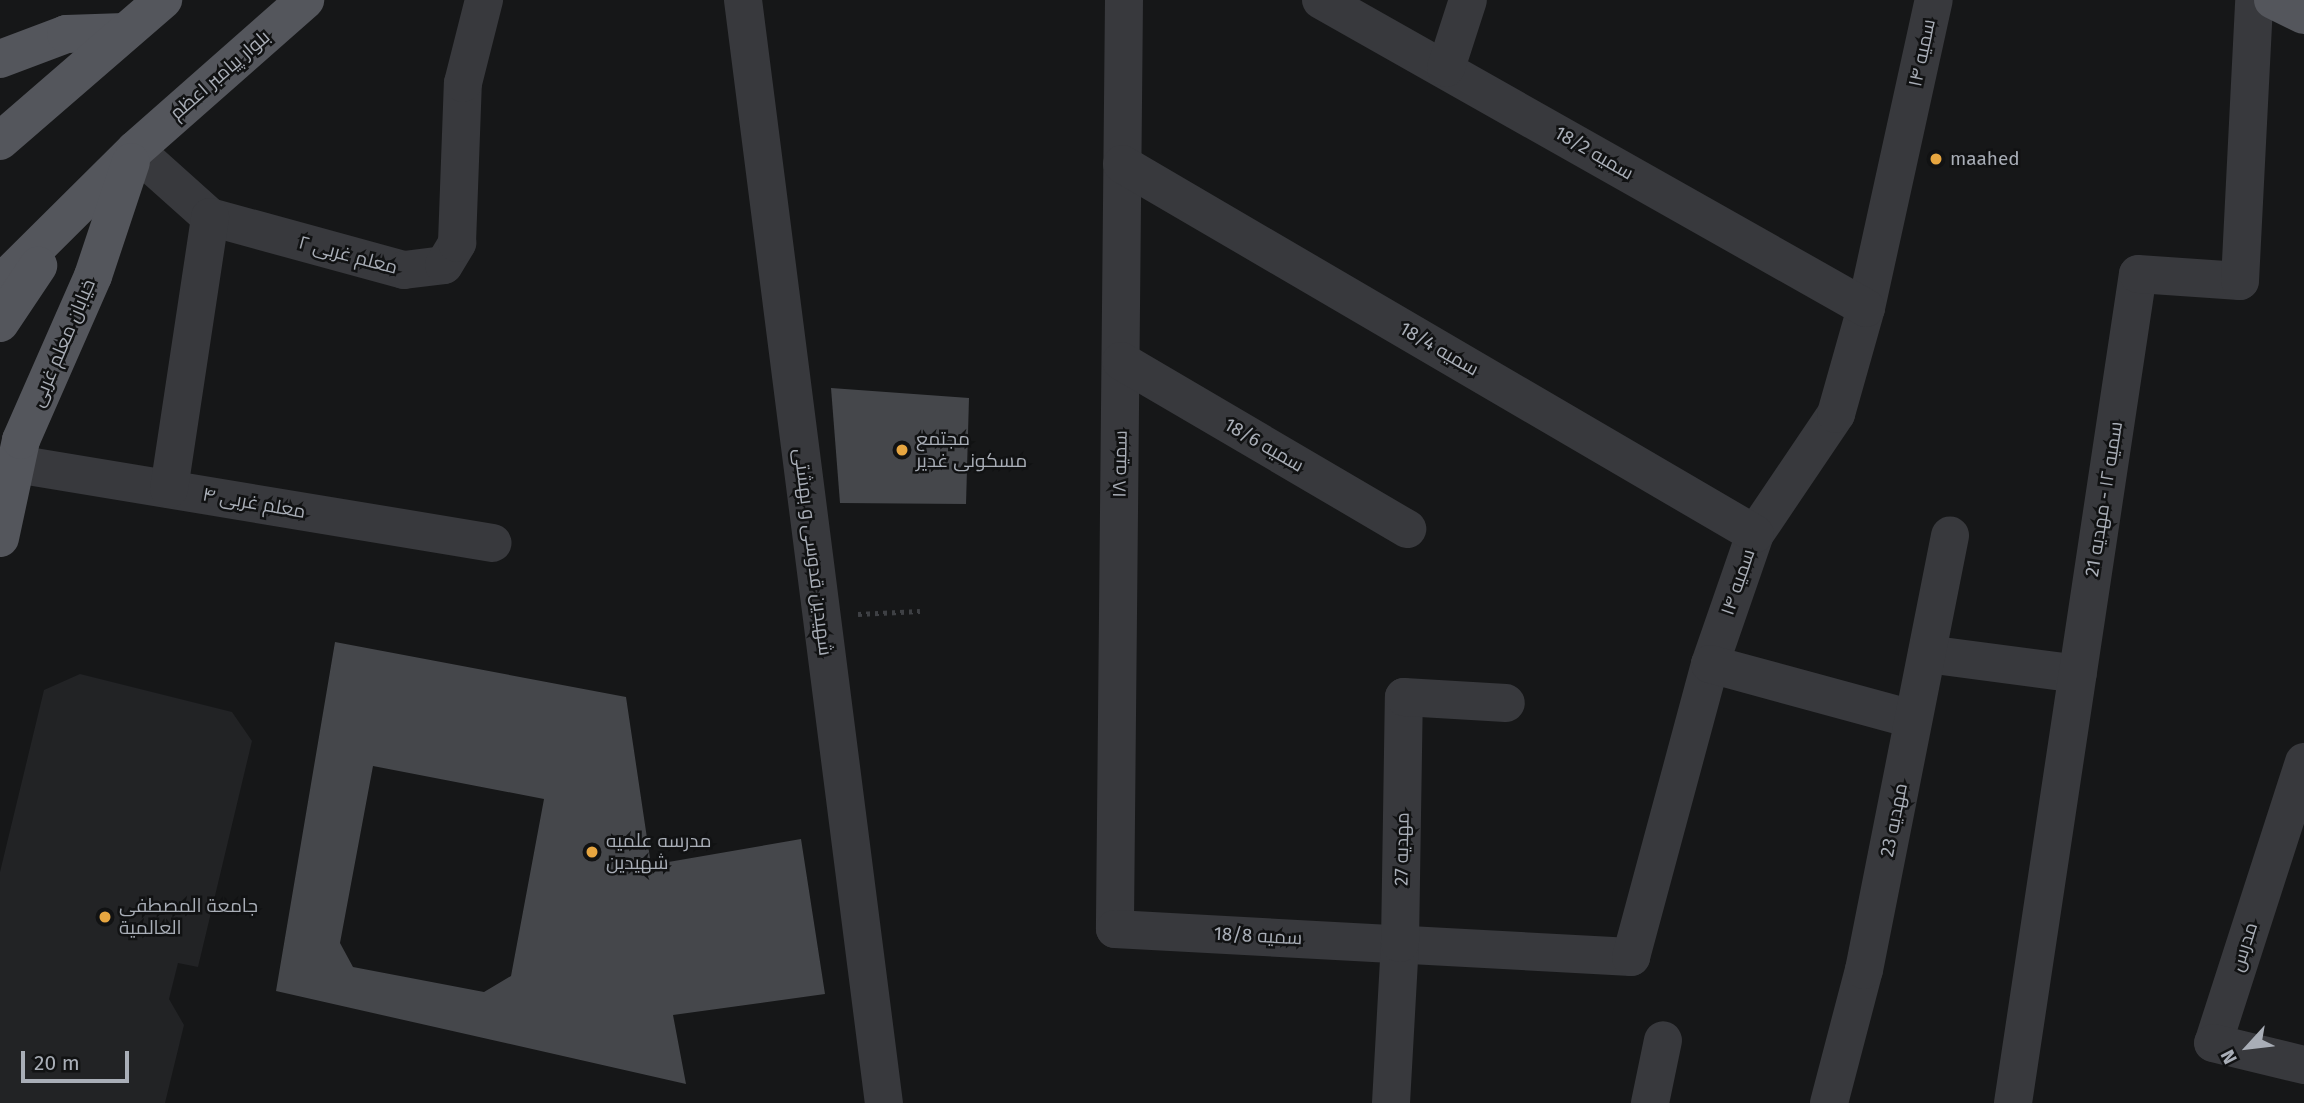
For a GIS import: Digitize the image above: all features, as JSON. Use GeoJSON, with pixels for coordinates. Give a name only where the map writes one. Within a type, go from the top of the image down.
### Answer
{"type":"FeatureCollection","features":[{"type":"Feature","properties":{"kind":"main road"},"geometry":{"type":"LineString","coordinates":[[0,141],[163,0]]}},
{"type":"Feature","properties":{"kind":"main road","name":"بلوار پیامبر اعظم"},"geometry":{"type":"LineString","coordinates":[[74,214],[135,150],[305,0]]}},
{"type":"Feature","properties":{"kind":"main road"},"geometry":{"type":"LineString","coordinates":[[2273,0],[2304,15]]}},
{"type":"Feature","properties":{"kind":"main road"},"geometry":{"type":"LineString","coordinates":[[0,59],[66,34],[125,32]]}},
{"type":"Feature","properties":{"kind":"main road","name":"خیابان معلم غربی"},"geometry":{"type":"LineString","coordinates":[[0,538],[22,440],[93,276],[135,150]]}},
{"type":"Feature","properties":{"kind":"main road"},"geometry":{"type":"LineString","coordinates":[[0,285],[74,214]]}},
{"type":"Feature","properties":{"kind":"main road"},"geometry":{"type":"LineString","coordinates":[[0,323],[74,214]]}},
{"type":"Feature","properties":{"kind":"street","name":"معلم غربی ۲"},"geometry":{"type":"LineString","coordinates":[[135,150],[209,217],[404,270],[444,265],[457,243],[463,83],[484,0]]}},
{"type":"Feature","properties":{"kind":"street","name":"شهیدین قدوسی و بهشتی"},"geometry":{"type":"LineString","coordinates":[[743,0],[884,1103]]}},
{"type":"Feature","properties":{"kind":"street","name":"سمیه ۱۸"},"geometry":{"type":"LineString","coordinates":[[1115,929],[1124,0]]}},
{"type":"Feature","properties":{"kind":"street","name":"سمیه 18/2"},"geometry":{"type":"LineString","coordinates":[[1321,0],[1446,68],[1866,308]]}},
{"type":"Feature","properties":{"kind":"street"},"geometry":{"type":"LineString","coordinates":[[1446,68],[1468,0]]}},
{"type":"Feature","properties":{"kind":"street","name":"سمیه ۱۴"},"geometry":{"type":"LineString","coordinates":[[1400,943],[1631,957],[1710,664],[1755,534],[1836,414],[1866,308],[1934,0]]}},
{"type":"Feature","properties":{"kind":"street","name":"سمیه ۱۲ - مهدیه 21"},"geometry":{"type":"LineString","coordinates":[[2013,1103],[2138,274],[2240,281],[2254,0]]}},
{"type":"Feature","properties":{"kind":"street","name":"سمیه 18/4"},"geometry":{"type":"LineString","coordinates":[[1122,164],[1755,534]]}},
{"type":"Feature","properties":{"kind":"street"},"geometry":{"type":"LineString","coordinates":[[169,489],[209,217]]}},
{"type":"Feature","properties":{"kind":"street","name":"سمیه 18/6"},"geometry":{"type":"LineString","coordinates":[[1121,361],[1407,528]]}},
{"type":"Feature","properties":{"kind":"street","name":"معلم غربی ۴"},"geometry":{"type":"LineString","coordinates":[[16,464],[492,543]]}},
{"type":"Feature","properties":{"kind":"street","name":"مهدیه 23"},"geometry":{"type":"LineString","coordinates":[[1829,1103],[1864,970],[1950,535]]}},
{"type":"Feature","properties":{"kind":"street"},"geometry":{"type":"LineString","coordinates":[[1927,654],[2078,674]]}},
{"type":"Feature","properties":{"kind":"street"},"geometry":{"type":"LineString","coordinates":[[1710,664],[1913,719]]}},
{"type":"Feature","properties":{"kind":"street","name":"مهدیه 27"},"geometry":{"type":"LineString","coordinates":[[1391,1103],[1400,943],[1404,697],[1506,703]]}},
{"type":"Feature","properties":{"kind":"street","name":"مدرس"},"geometry":{"type":"LineString","coordinates":[[2304,761],[2213,1043],[2304,1066]]}},
{"type":"Feature","properties":{"kind":"street","name":"سمیه 18/8"},"geometry":{"type":"LineString","coordinates":[[1115,929],[1400,943]]}},
{"type":"Feature","properties":{"kind":"street"},"geometry":{"type":"LineString","coordinates":[[1650,1103],[1663,1040]]}},
{"type":"Feature","properties":{"kind":"path"},"geometry":{"type":"LineString","coordinates":[[821,617],[920,611]]}},
{"type":"Feature","properties":{"kind":"shaded area","name":"جامعة المصطفی العالمیة"},"geometry":{"type":"Polygon","coordinates":[[[80,674],[232,712],[252,741],[198,967],[178,963],[169,999],[184,1025],[165,1103],[0,1103],[0,872],[44,690],[80,674]]]}},
{"type":"Feature","properties":{"kind":"building","name":"مجتمع مسکونی غدیر"},"geometry":{"type":"Polygon","coordinates":[[[831,388],[969,398],[966,504],[840,503],[831,388]]]}},
{"type":"Feature","properties":{"kind":"building","name":"مدرسه علمیه شهیدین"},"geometry":{"type":"Polygon","coordinates":[[[335,642],[626,697],[651,865],[801,839],[825,994],[673,1015],[686,1084],[276,991],[335,642]],[[373,766],[340,943],[353,967],[484,992],[511,976],[544,799],[373,766]]]}},
{"type":"Feature","properties":{"kind":"place","name":"maahed"},"geometry":{"type":"Point","coordinates":[1936,159]}},
{"type":"Feature","properties":{"kind":"place","name":"مجتمع مسکونی غدیر"},"geometry":{"type":"Point","coordinates":[902,450]}},
{"type":"Feature","properties":{"kind":"place","name":"مدرسه علمیه شهیدین"},"geometry":{"type":"Point","coordinates":[592,852]}},
{"type":"Feature","properties":{"kind":"place","name":"جامعة المصطفی العالمیة"},"geometry":{"type":"Point","coordinates":[105,917]}}]}
